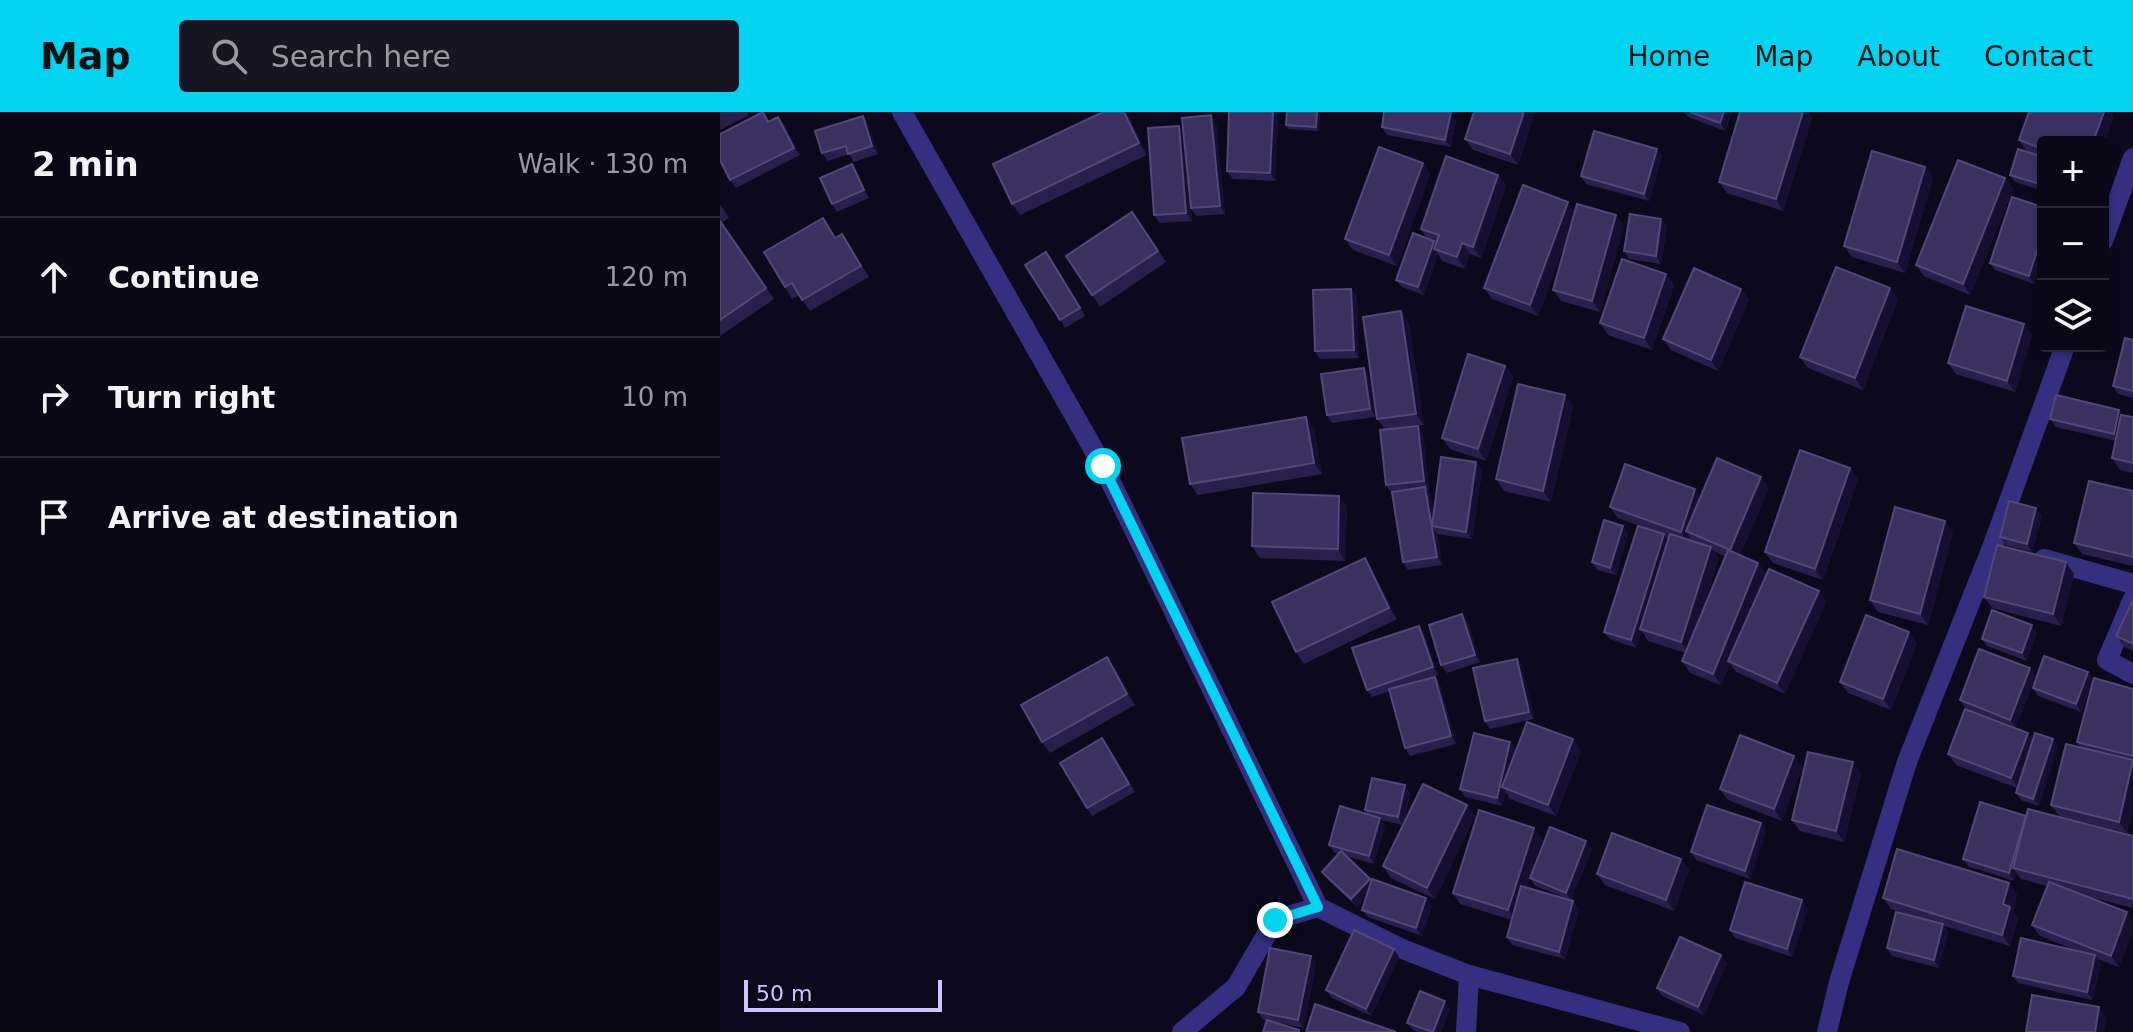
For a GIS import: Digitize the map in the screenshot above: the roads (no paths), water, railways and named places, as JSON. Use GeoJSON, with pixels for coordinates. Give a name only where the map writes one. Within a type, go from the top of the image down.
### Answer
{"type":"FeatureCollection","features":[{"type":"Feature","properties":{"kind":"street"},"geometry":{"type":"LineString","coordinates":[[902,112],[1103,466],[1318,907],[1400,948],[1469,975],[1680,1032]]}},
{"type":"Feature","properties":{"kind":"street"},"geometry":{"type":"LineString","coordinates":[[2109,224],[2133,158]]}},
{"type":"Feature","properties":{"kind":"street"},"geometry":{"type":"LineString","coordinates":[[1827,1032],[1839,982],[1907,762],[2007,549],[2063,352]]}},
{"type":"Feature","properties":{"kind":"street"},"geometry":{"type":"LineString","coordinates":[[2007,549],[2133,584]]}},
{"type":"Feature","properties":{"kind":"street"},"geometry":{"type":"LineString","coordinates":[[2133,599],[2107,660],[2133,674]]}},
{"type":"Feature","properties":{"kind":"street"},"geometry":{"type":"LineString","coordinates":[[1182,1032],[1236,987],[1275,920],[1318,907]]}},
{"type":"Feature","properties":{"kind":"street"},"geometry":{"type":"LineString","coordinates":[[1466,1032],[1469,975]]}}]}
